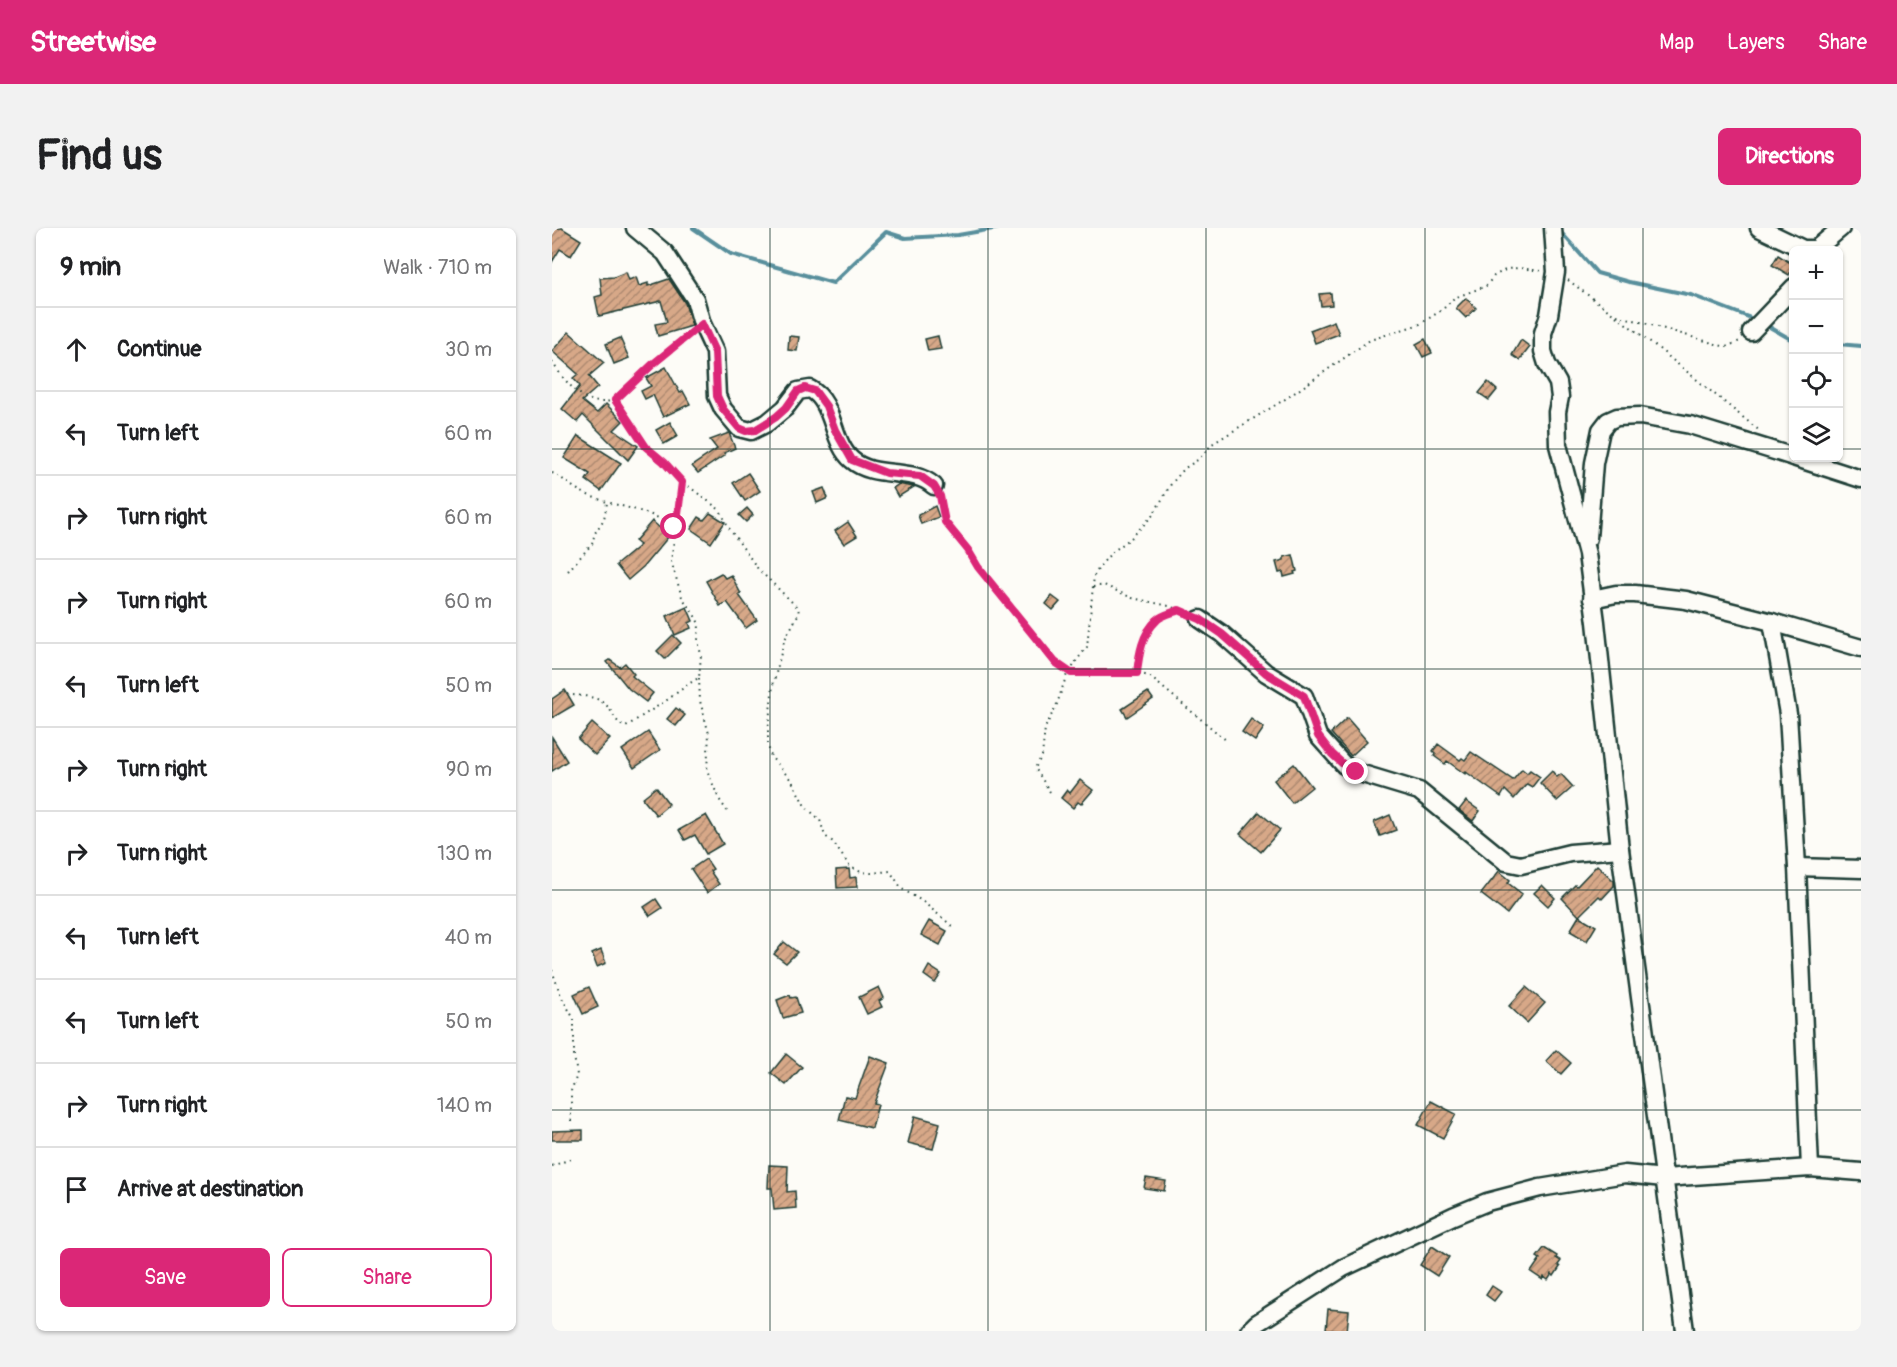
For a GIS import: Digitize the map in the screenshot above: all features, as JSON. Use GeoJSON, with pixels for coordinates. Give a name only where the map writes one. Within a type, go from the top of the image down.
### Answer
{"type":"FeatureCollection","features":[{"type":"Feature","properties":{"kind":"street"},"geometry":{"type":"LineString","coordinates":[[635,228],[665,253],[695,299],[702,324],[715,352],[717,396],[723,409],[739,428],[746,431],[755,430],[786,408],[798,391],[810,389],[815,391],[826,406],[835,430],[852,460],[886,473],[920,476],[934,486]]}},
{"type":"Feature","properties":{"kind":"street"},"geometry":{"type":"LineString","coordinates":[[1553,228],[1556,272],[1544,333],[1543,351],[1557,383],[1560,397],[1557,412],[1558,445],[1587,554],[1598,634],[1620,849],[1685,1331]]}},
{"type":"Feature","properties":{"kind":"street"},"geometry":{"type":"LineString","coordinates":[[1760,228],[1797,246]]}},
{"type":"Feature","properties":{"kind":"street"},"geometry":{"type":"LineString","coordinates":[[1820,246],[1841,228]]}},
{"type":"Feature","properties":{"kind":"street"},"geometry":{"type":"LineString","coordinates":[[1751,332],[1789,292]]}},
{"type":"Feature","properties":{"kind":"street"},"geometry":{"type":"LineString","coordinates":[[1587,554],[1594,463],[1601,430],[1617,417],[1640,416],[1690,425],[1789,455]]}},
{"type":"Feature","properties":{"kind":"street"},"geometry":{"type":"LineString","coordinates":[[1810,462],[1861,479]]}},
{"type":"Feature","properties":{"kind":"street"},"geometry":{"type":"LineString","coordinates":[[1592,599],[1616,594],[1635,594],[1686,600],[1861,648]]}},
{"type":"Feature","properties":{"kind":"street"},"geometry":{"type":"LineString","coordinates":[[1200,619],[1222,634],[1266,673],[1304,696],[1318,736],[1344,765],[1356,772],[1419,791],[1506,862],[1521,865],[1570,853],[1620,849]]}},
{"type":"Feature","properties":{"kind":"street"},"geometry":{"type":"LineString","coordinates":[[1772,622],[1788,714],[1810,1168]]}},
{"type":"Feature","properties":{"kind":"street"},"geometry":{"type":"LineString","coordinates":[[1797,867],[1861,869]]}},
{"type":"Feature","properties":{"kind":"street"},"geometry":{"type":"LineString","coordinates":[[1249,1331],[1257,1323],[1343,1268],[1487,1202],[1540,1188],[1625,1174],[1664,1178],[1810,1168],[1861,1172]]}},
{"type":"Feature","properties":{"kind":"path"},"geometry":{"type":"LineString","coordinates":[[1050,792],[1035,768],[1042,756],[1045,728],[1069,672],[1087,648],[1094,576],[1100,566],[1153,515],[1171,484],[1212,444],[1287,398],[1370,340],[1420,324],[1442,310],[1454,298],[1486,286],[1494,276],[1507,269],[1556,272],[1701,381],[1789,455]]}},
{"type":"Feature","properties":{"kind":"path"},"geometry":{"type":"LineString","coordinates":[[1613,314],[1726,348],[1735,345],[1751,332]]}},
{"type":"Feature","properties":{"kind":"path"},"geometry":{"type":"LineString","coordinates":[[552,362],[571,385],[588,400],[597,403],[615,400],[653,364],[702,324]]}},
{"type":"Feature","properties":{"kind":"path"},"geometry":{"type":"LineString","coordinates":[[615,400],[646,447],[682,482],[720,510],[729,528],[758,569],[798,608],[799,613],[784,641],[773,685],[768,730],[771,757],[792,781],[805,806],[820,820],[825,836],[833,842],[850,867],[861,872],[890,871],[902,889],[922,901],[952,926]]}},
{"type":"Feature","properties":{"kind":"path"},"geometry":{"type":"LineString","coordinates":[[552,474],[580,492],[659,519],[676,529]]}},
{"type":"Feature","properties":{"kind":"path"},"geometry":{"type":"LineString","coordinates":[[682,482],[671,561],[682,597],[699,624],[700,701],[709,734],[707,770],[719,799],[727,810]]}},
{"type":"Feature","properties":{"kind":"path"},"geometry":{"type":"LineString","coordinates":[[934,486],[940,496],[945,522],[1055,662],[1069,672],[1137,673],[1149,676],[1227,741]]}},
{"type":"Feature","properties":{"kind":"path"},"geometry":{"type":"LineString","coordinates":[[568,571],[592,544],[598,525],[604,519],[607,503]]}},
{"type":"Feature","properties":{"kind":"path"},"geometry":{"type":"LineString","coordinates":[[1093,587],[1104,585],[1132,598],[1179,610],[1200,619]]}},
{"type":"Feature","properties":{"kind":"path"},"geometry":{"type":"LineString","coordinates":[[1137,673],[1140,648],[1149,632],[1158,619],[1179,610]]}},
{"type":"Feature","properties":{"kind":"path"},"geometry":{"type":"LineString","coordinates":[[573,695],[602,701],[621,726],[626,727],[675,695],[686,684],[699,678]]}},
{"type":"Feature","properties":{"kind":"path"},"geometry":{"type":"LineString","coordinates":[[552,970],[561,996],[574,1018],[576,1076],[571,1091],[571,1121]]}},
{"type":"Feature","properties":{"kind":"path"},"geometry":{"type":"LineString","coordinates":[[552,1166],[573,1158]]}},
{"type":"Feature","properties":{"kind":"building"},"geometry":{"type":"Polygon","coordinates":[[[552,228],[562,228],[581,240],[571,256],[560,249],[552,262],[552,228]]]}},
{"type":"Feature","properties":{"kind":"building"},"geometry":{"type":"Polygon","coordinates":[[[1778,255],[1789,262],[1789,275],[1772,265],[1778,255]]]}},
{"type":"Feature","properties":{"kind":"building"},"geometry":{"type":"Polygon","coordinates":[[[626,272],[629,280],[636,277],[639,286],[648,283],[648,286],[669,279],[685,303],[692,326],[658,336],[655,324],[667,322],[661,301],[599,316],[595,297],[602,295],[600,278],[614,277],[626,272]]]}},
{"type":"Feature","properties":{"kind":"building"},"geometry":{"type":"Polygon","coordinates":[[[1331,293],[1332,305],[1321,306],[1319,294],[1331,293]]]}},
{"type":"Feature","properties":{"kind":"building"},"geometry":{"type":"Polygon","coordinates":[[[1466,298],[1476,308],[1466,318],[1456,308],[1466,298]]]}},
{"type":"Feature","properties":{"kind":"building"},"geometry":{"type":"Polygon","coordinates":[[[1334,321],[1339,334],[1315,343],[1310,330],[1334,321]]]}},
{"type":"Feature","properties":{"kind":"building"},"geometry":{"type":"Polygon","coordinates":[[[569,332],[604,363],[589,376],[598,387],[582,401],[597,413],[606,404],[623,421],[614,430],[638,446],[628,460],[583,415],[577,422],[562,409],[580,386],[573,378],[578,374],[552,351],[569,332]]]}},
{"type":"Feature","properties":{"kind":"building"},"geometry":{"type":"Polygon","coordinates":[[[789,336],[799,337],[797,351],[788,350],[789,336]]]}},
{"type":"Feature","properties":{"kind":"building"},"geometry":{"type":"Polygon","coordinates":[[[938,336],[941,349],[928,351],[925,339],[938,336]]]}},
{"type":"Feature","properties":{"kind":"building"},"geometry":{"type":"Polygon","coordinates":[[[620,338],[629,358],[614,364],[606,344],[620,338]]]}},
{"type":"Feature","properties":{"kind":"building"},"geometry":{"type":"Polygon","coordinates":[[[1425,339],[1432,353],[1423,357],[1416,344],[1425,339]]]}},
{"type":"Feature","properties":{"kind":"building"},"geometry":{"type":"Polygon","coordinates":[[[1521,340],[1530,347],[1520,360],[1512,355],[1521,340]]]}},
{"type":"Feature","properties":{"kind":"building"},"geometry":{"type":"Polygon","coordinates":[[[666,367],[680,393],[683,391],[690,404],[663,417],[653,395],[645,399],[641,391],[651,386],[646,378],[666,367]]]}},
{"type":"Feature","properties":{"kind":"building"},"geometry":{"type":"Polygon","coordinates":[[[1488,382],[1497,390],[1489,400],[1479,393],[1488,382]]]}},
{"type":"Feature","properties":{"kind":"building"},"geometry":{"type":"Polygon","coordinates":[[[670,422],[678,436],[664,444],[656,430],[670,422]]]}},
{"type":"Feature","properties":{"kind":"building"},"geometry":{"type":"Polygon","coordinates":[[[729,433],[735,448],[724,453],[725,455],[698,473],[692,466],[717,449],[710,440],[729,433]]]}},
{"type":"Feature","properties":{"kind":"building"},"geometry":{"type":"Polygon","coordinates":[[[578,436],[621,463],[601,491],[586,480],[590,474],[564,458],[578,436]]]}},
{"type":"Feature","properties":{"kind":"building"},"geometry":{"type":"Polygon","coordinates":[[[748,473],[760,491],[745,501],[733,483],[748,473]]]}},
{"type":"Feature","properties":{"kind":"building"},"geometry":{"type":"Polygon","coordinates":[[[899,484],[914,487],[898,497],[893,488],[899,484]]]}},
{"type":"Feature","properties":{"kind":"building"},"geometry":{"type":"Polygon","coordinates":[[[824,488],[828,498],[817,503],[813,492],[824,488]]]}},
{"type":"Feature","properties":{"kind":"building"},"geometry":{"type":"Polygon","coordinates":[[[935,506],[939,517],[921,524],[918,515],[935,506]]]}},
{"type":"Feature","properties":{"kind":"building"},"geometry":{"type":"Polygon","coordinates":[[[747,508],[753,515],[746,522],[739,515],[747,508]]]}},
{"type":"Feature","properties":{"kind":"building"},"geometry":{"type":"Polygon","coordinates":[[[710,513],[725,522],[711,543],[691,529],[699,517],[704,520],[710,513]]]}},
{"type":"Feature","properties":{"kind":"building"},"geometry":{"type":"Polygon","coordinates":[[[652,521],[669,536],[643,567],[628,580],[616,565],[640,545],[635,541],[652,521]]]}},
{"type":"Feature","properties":{"kind":"building"},"geometry":{"type":"Polygon","coordinates":[[[848,522],[857,536],[844,544],[835,531],[848,522]]]}},
{"type":"Feature","properties":{"kind":"building"},"geometry":{"type":"Polygon","coordinates":[[[1293,555],[1297,571],[1294,572],[1295,574],[1284,577],[1283,572],[1279,573],[1276,562],[1293,555]]]}},
{"type":"Feature","properties":{"kind":"building"},"geometry":{"type":"Polygon","coordinates":[[[721,573],[725,578],[731,575],[741,594],[739,595],[757,620],[746,628],[727,602],[720,606],[706,581],[721,573]]]}},
{"type":"Feature","properties":{"kind":"building"},"geometry":{"type":"Polygon","coordinates":[[[1052,596],[1060,602],[1053,610],[1046,604],[1052,596]]]}},
{"type":"Feature","properties":{"kind":"building"},"geometry":{"type":"Polygon","coordinates":[[[687,607],[693,621],[689,623],[691,628],[675,635],[667,616],[687,607]]]}},
{"type":"Feature","properties":{"kind":"building"},"geometry":{"type":"Polygon","coordinates":[[[673,635],[681,643],[665,659],[657,651],[673,635]]]}},
{"type":"Feature","properties":{"kind":"building"},"geometry":{"type":"Polygon","coordinates":[[[610,660],[620,667],[625,663],[634,674],[632,676],[653,693],[646,702],[629,689],[607,662],[610,660]]]}},
{"type":"Feature","properties":{"kind":"building"},"geometry":{"type":"Polygon","coordinates":[[[565,690],[574,705],[552,718],[552,699],[565,690]]]}},
{"type":"Feature","properties":{"kind":"building"},"geometry":{"type":"Polygon","coordinates":[[[1148,692],[1153,699],[1127,717],[1122,709],[1148,692]]]}},
{"type":"Feature","properties":{"kind":"building"},"geometry":{"type":"Polygon","coordinates":[[[676,708],[685,715],[676,726],[667,719],[676,708]]]}},
{"type":"Feature","properties":{"kind":"building"},"geometry":{"type":"Polygon","coordinates":[[[1347,718],[1367,741],[1351,756],[1331,733],[1347,718]]]}},
{"type":"Feature","properties":{"kind":"building"},"geometry":{"type":"Polygon","coordinates":[[[1251,719],[1264,728],[1255,741],[1242,732],[1251,719]]]}},
{"type":"Feature","properties":{"kind":"building"},"geometry":{"type":"Polygon","coordinates":[[[592,723],[610,739],[595,755],[578,739],[592,723]]]}},
{"type":"Feature","properties":{"kind":"building"},"geometry":{"type":"Polygon","coordinates":[[[648,732],[660,750],[634,768],[622,750],[648,732]]]}},
{"type":"Feature","properties":{"kind":"building"},"geometry":{"type":"Polygon","coordinates":[[[552,737],[567,761],[552,771],[552,737]]]}},
{"type":"Feature","properties":{"kind":"building"},"geometry":{"type":"Polygon","coordinates":[[[1438,744],[1460,760],[1462,758],[1465,760],[1471,752],[1513,780],[1522,769],[1527,773],[1530,770],[1540,777],[1532,787],[1527,784],[1514,799],[1505,790],[1501,797],[1466,772],[1465,774],[1447,761],[1445,764],[1434,756],[1436,754],[1433,751],[1438,744]]]}},
{"type":"Feature","properties":{"kind":"building"},"geometry":{"type":"Polygon","coordinates":[[[1294,764],[1312,787],[1292,803],[1274,780],[1294,764]]]}},
{"type":"Feature","properties":{"kind":"building"},"geometry":{"type":"Polygon","coordinates":[[[1552,771],[1557,777],[1561,774],[1573,787],[1557,801],[1540,783],[1552,771]]]}},
{"type":"Feature","properties":{"kind":"building"},"geometry":{"type":"Polygon","coordinates":[[[1080,780],[1093,790],[1081,804],[1078,802],[1073,808],[1061,798],[1067,790],[1070,793],[1080,780]]]}},
{"type":"Feature","properties":{"kind":"building"},"geometry":{"type":"Polygon","coordinates":[[[656,787],[669,804],[656,815],[642,798],[656,787]]]}},
{"type":"Feature","properties":{"kind":"building"},"geometry":{"type":"Polygon","coordinates":[[[1466,801],[1480,811],[1473,821],[1459,810],[1466,801]]]}},
{"type":"Feature","properties":{"kind":"building"},"geometry":{"type":"Polygon","coordinates":[[[1259,812],[1280,830],[1261,852],[1240,834],[1259,812]]]}},
{"type":"Feature","properties":{"kind":"building"},"geometry":{"type":"Polygon","coordinates":[[[706,815],[723,844],[706,854],[695,835],[685,840],[679,830],[706,815]]]}},
{"type":"Feature","properties":{"kind":"building"},"geometry":{"type":"Polygon","coordinates":[[[1390,815],[1396,830],[1380,836],[1374,822],[1390,815]]]}},
{"type":"Feature","properties":{"kind":"building"},"geometry":{"type":"Polygon","coordinates":[[[706,859],[713,869],[710,871],[719,884],[707,893],[691,869],[706,859]]]}},
{"type":"Feature","properties":{"kind":"building"},"geometry":{"type":"Polygon","coordinates":[[[1597,865],[1614,881],[1614,886],[1602,899],[1599,896],[1579,916],[1562,898],[1597,865]]]}},
{"type":"Feature","properties":{"kind":"building"},"geometry":{"type":"Polygon","coordinates":[[[849,869],[850,878],[856,877],[857,887],[837,888],[836,870],[849,869]]]}},
{"type":"Feature","properties":{"kind":"building"},"geometry":{"type":"Polygon","coordinates":[[[1499,871],[1510,880],[1508,883],[1522,894],[1507,914],[1481,894],[1499,871]]]}},
{"type":"Feature","properties":{"kind":"building"},"geometry":{"type":"Polygon","coordinates":[[[1542,885],[1555,898],[1548,906],[1534,893],[1542,885]]]}},
{"type":"Feature","properties":{"kind":"building"},"geometry":{"type":"Polygon","coordinates":[[[656,899],[662,908],[650,916],[644,907],[656,899]]]}},
{"type":"Feature","properties":{"kind":"building"},"geometry":{"type":"Polygon","coordinates":[[[1579,916],[1596,926],[1587,941],[1570,931],[1579,916]]]}},
{"type":"Feature","properties":{"kind":"building"},"geometry":{"type":"Polygon","coordinates":[[[929,921],[947,931],[940,945],[921,935],[929,921]]]}},
{"type":"Feature","properties":{"kind":"building"},"geometry":{"type":"Polygon","coordinates":[[[784,942],[797,952],[786,963],[774,954],[784,942]]]}},
{"type":"Feature","properties":{"kind":"building"},"geometry":{"type":"Polygon","coordinates":[[[601,950],[606,963],[597,967],[592,954],[601,950]]]}},
{"type":"Feature","properties":{"kind":"building"},"geometry":{"type":"Polygon","coordinates":[[[929,966],[941,974],[935,983],[924,975],[929,966]]]}},
{"type":"Feature","properties":{"kind":"building"},"geometry":{"type":"Polygon","coordinates":[[[589,987],[598,1007],[583,1014],[574,994],[589,987]]]}},
{"type":"Feature","properties":{"kind":"building"},"geometry":{"type":"Polygon","coordinates":[[[879,987],[884,998],[879,1001],[882,1007],[867,1014],[859,997],[879,987]]]}},
{"type":"Feature","properties":{"kind":"building"},"geometry":{"type":"Polygon","coordinates":[[[1526,987],[1545,1003],[1527,1023],[1509,1006],[1526,987]]]}},
{"type":"Feature","properties":{"kind":"building"},"geometry":{"type":"Polygon","coordinates":[[[790,995],[791,998],[796,997],[801,1013],[783,1018],[777,1000],[790,995]]]}},
{"type":"Feature","properties":{"kind":"building"},"geometry":{"type":"Polygon","coordinates":[[[1556,1050],[1571,1063],[1561,1074],[1546,1061],[1556,1050]]]}},
{"type":"Feature","properties":{"kind":"building"},"geometry":{"type":"Polygon","coordinates":[[[786,1054],[802,1067],[786,1085],[771,1073],[786,1054]]]}},
{"type":"Feature","properties":{"kind":"building"},"geometry":{"type":"Polygon","coordinates":[[[870,1056],[889,1063],[874,1103],[878,1104],[872,1128],[839,1120],[845,1096],[855,1098],[870,1056]]]}},
{"type":"Feature","properties":{"kind":"building"},"geometry":{"type":"Polygon","coordinates":[[[1431,1101],[1456,1114],[1443,1138],[1418,1125],[1431,1101]]]}},
{"type":"Feature","properties":{"kind":"building"},"geometry":{"type":"Polygon","coordinates":[[[915,1116],[940,1123],[933,1149],[908,1143],[915,1116]]]}},
{"type":"Feature","properties":{"kind":"building"},"geometry":{"type":"Polygon","coordinates":[[[583,1130],[583,1140],[552,1140],[552,1131],[583,1130]]]}},
{"type":"Feature","properties":{"kind":"building"},"geometry":{"type":"Polygon","coordinates":[[[769,1165],[788,1166],[787,1192],[795,1191],[796,1208],[774,1210],[772,1188],[768,1188],[769,1165]]]}},
{"type":"Feature","properties":{"kind":"building"},"geometry":{"type":"Polygon","coordinates":[[[1146,1178],[1166,1181],[1164,1191],[1144,1188],[1146,1178]]]}},
{"type":"Feature","properties":{"kind":"building"},"geometry":{"type":"Polygon","coordinates":[[[1432,1246],[1449,1257],[1437,1276],[1420,1265],[1432,1246]]]}},
{"type":"Feature","properties":{"kind":"building"},"geometry":{"type":"Polygon","coordinates":[[[1544,1248],[1561,1261],[1554,1276],[1552,1274],[1548,1280],[1544,1277],[1543,1280],[1531,1272],[1540,1259],[1537,1257],[1544,1248]]]}},
{"type":"Feature","properties":{"kind":"building"},"geometry":{"type":"Polygon","coordinates":[[[1492,1286],[1501,1292],[1494,1301],[1486,1295],[1492,1286]]]}},
{"type":"Feature","properties":{"kind":"building"},"geometry":{"type":"Polygon","coordinates":[[[1328,1309],[1349,1311],[1347,1331],[1326,1330],[1328,1309]]]}},
{"type":"Feature","properties":{"kind":"waterway"},"geometry":{"type":"LineString","coordinates":[[693,228],[731,254],[833,283],[886,232],[905,238],[958,235],[999,228]]}},
{"type":"Feature","properties":{"kind":"waterway"},"geometry":{"type":"LineString","coordinates":[[1559,230],[1597,273],[1691,295],[1756,320]]}},
{"type":"Feature","properties":{"kind":"waterway"},"geometry":{"type":"LineString","coordinates":[[1766,325],[1789,338]]}},
{"type":"Feature","properties":{"kind":"waterway"},"geometry":{"type":"LineString","coordinates":[[1843,344],[1861,346]]}},
{"type":"Feature","properties":{"kind":"route"},"geometry":{"type":"LineString","coordinates":[[674,527],[676,529],[682,482],[646,447],[615,400],[653,364],[702,324],[715,352],[717,396],[723,409],[739,428],[746,431],[755,430],[786,408],[798,391],[805,388],[815,391],[826,406],[835,430],[852,460],[886,473],[920,476],[934,486],[940,496],[945,522],[968,550],[978,567],[1055,662],[1068,671],[1096,675],[1137,673],[1140,648],[1149,632],[1158,619],[1179,610],[1200,619],[1222,634],[1266,673],[1304,696],[1318,736],[1332,754],[1356,772]]}}]}
